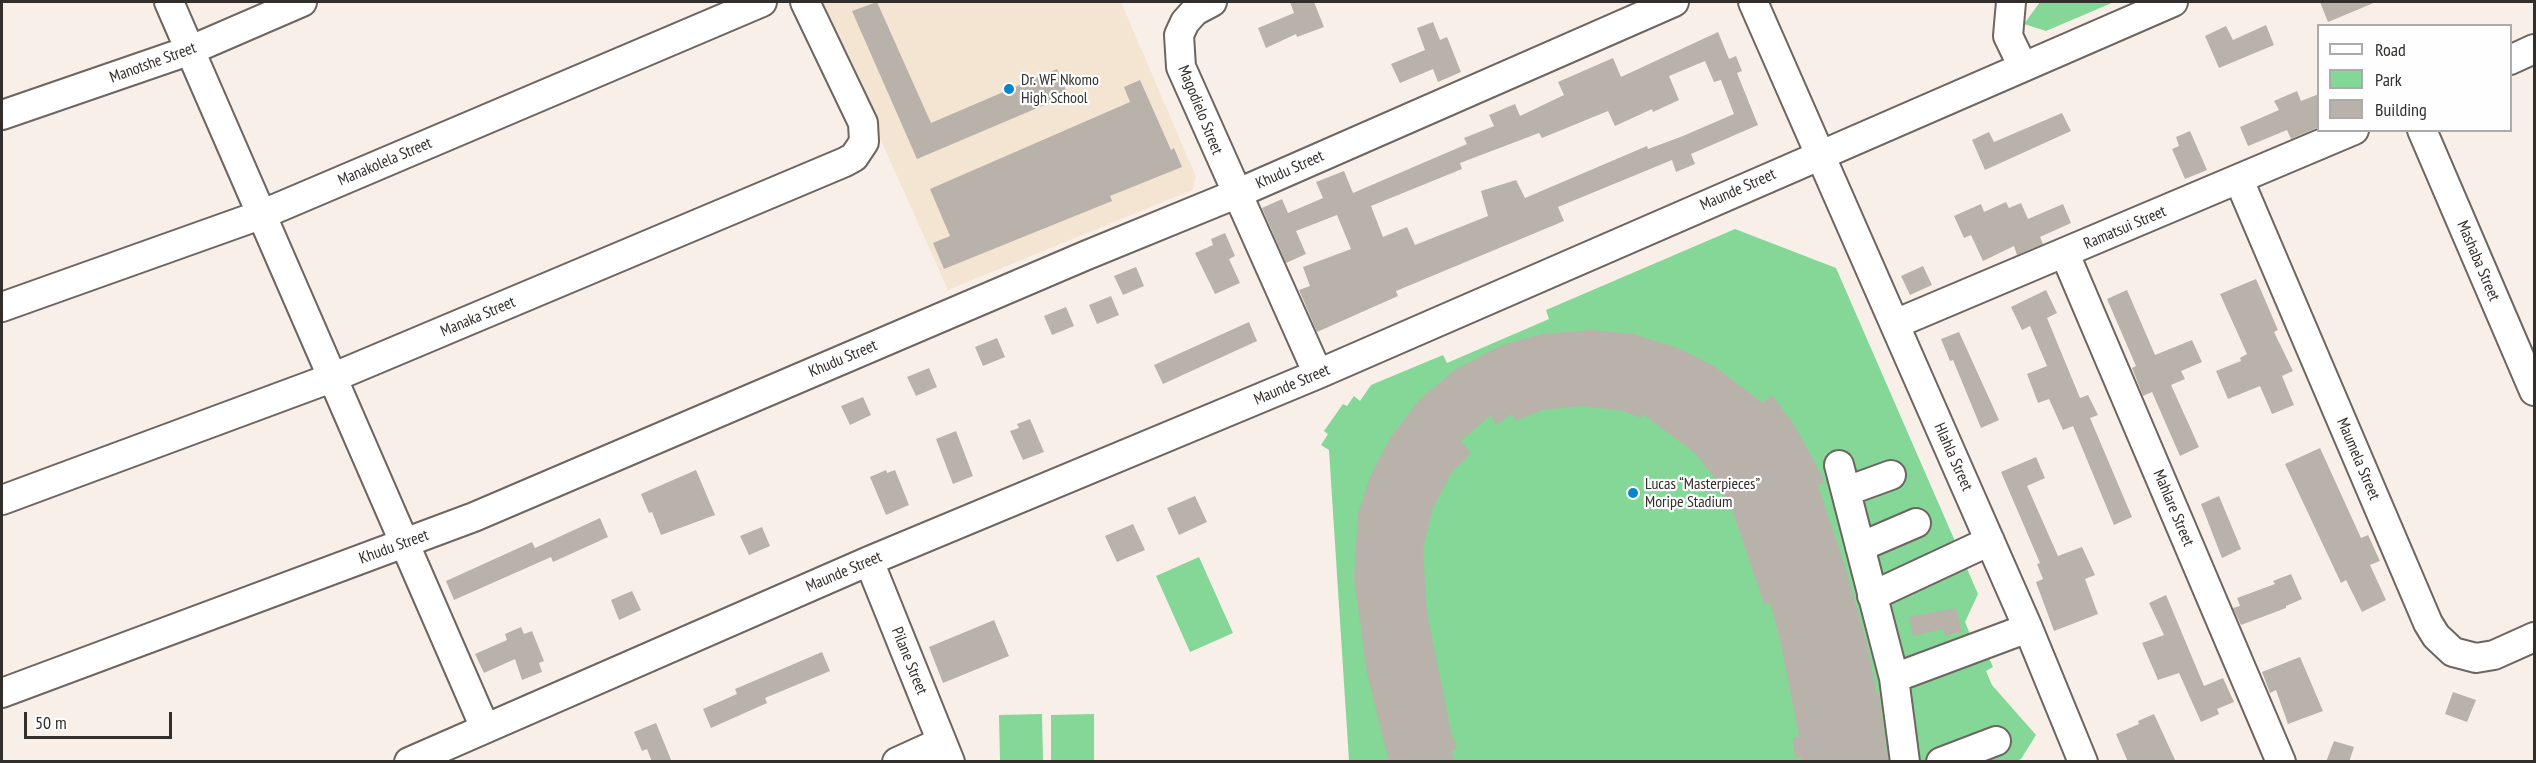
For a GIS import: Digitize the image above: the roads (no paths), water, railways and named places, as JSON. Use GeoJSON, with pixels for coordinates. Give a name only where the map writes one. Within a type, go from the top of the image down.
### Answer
{"type":"FeatureCollection","features":[{"type":"Feature","properties":{"kind":"street"},"geometry":{"type":"LineString","coordinates":[[169,2],[485,728]]}},
{"type":"Feature","properties":{"kind":"street","name":"Manotshe Street"},"geometry":{"type":"LineString","coordinates":[[2,116],[191,50],[302,2]]}},
{"type":"Feature","properties":{"kind":"street","name":"Manakolela Street"},"geometry":{"type":"LineString","coordinates":[[2,307],[263,214],[762,2]]}},
{"type":"Feature","properties":{"kind":"street","name":"Manaka Street"},"geometry":{"type":"LineString","coordinates":[[2,500],[334,377],[845,162],[860,149],[864,133],[860,115],[805,2]]}},
{"type":"Feature","properties":{"kind":"street","name":"Magodielo Street"},"geometry":{"type":"LineString","coordinates":[[1212,2],[1195,11],[1185,22],[1179,35],[1179,53],[1188,86],[1318,374]]}},
{"type":"Feature","properties":{"kind":"street","name":"Khudu Street"},"geometry":{"type":"LineString","coordinates":[[2,693],[505,504],[1076,259],[1236,194],[1674,2]]}},
{"type":"Feature","properties":{"kind":"street","name":"Hlahla Street"},"geometry":{"type":"LineString","coordinates":[[1754,2],[2028,628],[2083,762]]}},
{"type":"Feature","properties":{"kind":"street"},"geometry":{"type":"LineString","coordinates":[[2011,2],[2008,36],[2023,67]]}},
{"type":"Feature","properties":{"kind":"street","name":"Maunde Street"},"geometry":{"type":"LineString","coordinates":[[409,762],[869,561],[1318,374],[2173,2]]}},
{"type":"Feature","properties":{"kind":"street"},"geometry":{"type":"LineString","coordinates":[[2512,60],[2535,49]]}},
{"type":"Feature","properties":{"kind":"street","name":"Ramatsui Street"},"geometry":{"type":"LineString","coordinates":[[1895,324],[2349,132]]}},
{"type":"Feature","properties":{"kind":"street","name":"Mashaba Street"},"geometry":{"type":"LineString","coordinates":[[2423,132],[2535,392]]}},
{"type":"Feature","properties":{"kind":"street","name":"Maumela Street"},"geometry":{"type":"LineString","coordinates":[[2239,180],[2428,623],[2436,636],[2453,652],[2476,658],[2494,655],[2535,637]]}},
{"type":"Feature","properties":{"kind":"street","name":"Mahlare Street"},"geometry":{"type":"LineString","coordinates":[[2065,254],[2280,762]]}},
{"type":"Feature","properties":{"kind":"street"},"geometry":{"type":"LineString","coordinates":[[1839,465],[1894,678],[1905,762]]}},
{"type":"Feature","properties":{"kind":"street"},"geometry":{"type":"LineString","coordinates":[[1847,491],[1891,474]]}},
{"type":"Feature","properties":{"kind":"street"},"geometry":{"type":"LineString","coordinates":[[1860,547],[1916,523]]}},
{"type":"Feature","properties":{"kind":"street"},"geometry":{"type":"LineString","coordinates":[[1872,596],[1990,542]]}},
{"type":"Feature","properties":{"kind":"street","name":"Pilane Street"},"geometry":{"type":"LineString","coordinates":[[869,561],[945,752]]}},
{"type":"Feature","properties":{"kind":"street"},"geometry":{"type":"LineString","coordinates":[[1894,678],[2028,628]]}},
{"type":"Feature","properties":{"kind":"street"},"geometry":{"type":"LineString","coordinates":[[1941,762],[1996,741]]}},
{"type":"Feature","properties":{"kind":"street"},"geometry":{"type":"LineString","coordinates":[[897,762],[945,752]]}},
{"type":"Feature","properties":{"kind":"place","name":"Dr. WF Nkomo High School"},"geometry":{"type":"Point","coordinates":[1009,89]}},
{"type":"Feature","properties":{"kind":"place","name":"Lucas “Masterpieces” Moripe Stadium"},"geometry":{"type":"Point","coordinates":[1633,493]}}]}
